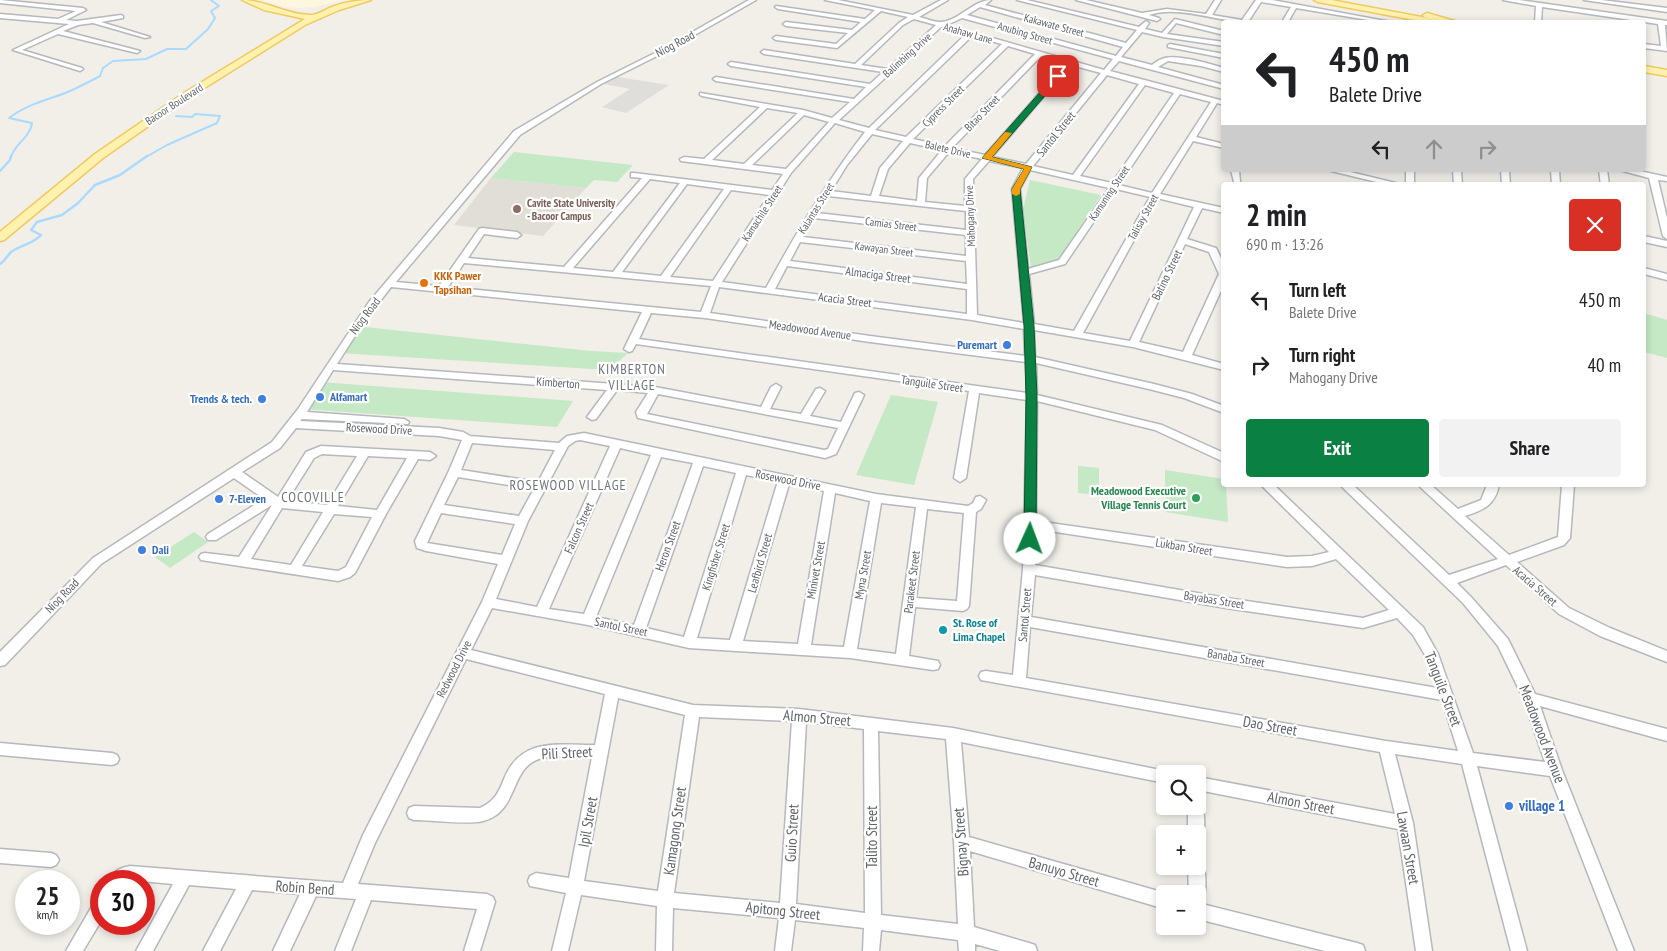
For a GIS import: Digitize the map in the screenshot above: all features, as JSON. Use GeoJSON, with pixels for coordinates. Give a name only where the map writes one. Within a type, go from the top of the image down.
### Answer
{"type":"FeatureCollection","features":[{"type":"Feature","properties":{"kind":"main road"},"geometry":{"type":"LineString","coordinates":[[246,0],[309,17]]}},
{"type":"Feature","properties":{"kind":"main road","name":"Bacoor Boulevard"},"geometry":{"type":"LineString","coordinates":[[0,238],[121,139],[309,17],[338,4],[353,0]]}},
{"type":"Feature","properties":{"kind":"main road","name":"Bacoor Boulevard"},"geometry":{"type":"LineString","coordinates":[[0,226],[128,125],[280,26],[367,0]]}},
{"type":"Feature","properties":{"kind":"main road"},"geometry":{"type":"LineString","coordinates":[[1318,0],[1425,20]]}},
{"type":"Feature","properties":{"kind":"main road"},"geometry":{"type":"LineString","coordinates":[[1347,0],[1425,14],[1447,20]]}},
{"type":"Feature","properties":{"kind":"main road"},"geometry":{"type":"LineString","coordinates":[[278,10],[309,10],[338,4]]}},
{"type":"Feature","properties":{"kind":"main road"},"geometry":{"type":"LineString","coordinates":[[278,10],[280,26]]}},
{"type":"Feature","properties":{"kind":"main road"},"geometry":{"type":"LineString","coordinates":[[1646,64],[1667,68]]}},
{"type":"Feature","properties":{"kind":"main road"},"geometry":{"type":"LineString","coordinates":[[1646,69],[1667,73]]}},
{"type":"Feature","properties":{"kind":"street"},"geometry":{"type":"LineString","coordinates":[[64,7],[80,0]]}},
{"type":"Feature","properties":{"kind":"street","name":"Niog Road"},"geometry":{"type":"LineString","coordinates":[[0,661],[97,561],[276,445],[297,419],[356,326],[517,133],[599,83],[668,48],[753,0]]}},
{"type":"Feature","properties":{"kind":"street"},"geometry":{"type":"LineString","coordinates":[[791,0],[775,9],[867,21]]}},
{"type":"Feature","properties":{"kind":"street","name":"Anahaw Lane"},"geometry":{"type":"LineString","coordinates":[[828,0],[912,17],[1143,83],[1221,103]]}},
{"type":"Feature","properties":{"kind":"street"},"geometry":{"type":"LineString","coordinates":[[856,64],[901,24],[945,0]]}},
{"type":"Feature","properties":{"kind":"street","name":"Balimbing Drive"},"geometry":{"type":"LineString","coordinates":[[834,120],[940,25],[962,16],[988,0]]}},
{"type":"Feature","properties":{"kind":"street"},"geometry":{"type":"LineString","coordinates":[[1020,0],[1163,35],[1221,44]]}},
{"type":"Feature","properties":{"kind":"street"},"geometry":{"type":"LineString","coordinates":[[1079,0],[1115,5],[1157,19]]}},
{"type":"Feature","properties":{"kind":"street"},"geometry":{"type":"LineString","coordinates":[[1208,16],[1216,0]]}},
{"type":"Feature","properties":{"kind":"street"},"geometry":{"type":"LineString","coordinates":[[1245,20],[1260,0],[1328,15],[1371,20]]}},
{"type":"Feature","properties":{"kind":"street"},"geometry":{"type":"LineString","coordinates":[[1506,0],[1619,20]]}},
{"type":"Feature","properties":{"kind":"street"},"geometry":{"type":"LineString","coordinates":[[1587,0],[1667,10]]}},
{"type":"Feature","properties":{"kind":"street"},"geometry":{"type":"LineString","coordinates":[[0,1],[83,10],[59,22]]}},
{"type":"Feature","properties":{"kind":"street","name":"Kakawate Street"},"geometry":{"type":"LineString","coordinates":[[979,5],[1128,46]]}},
{"type":"Feature","properties":{"kind":"street"},"geometry":{"type":"LineString","coordinates":[[1538,20],[1539,5]]}},
{"type":"Feature","properties":{"kind":"street"},"geometry":{"type":"LineString","coordinates":[[1286,20],[1294,6]]}},
{"type":"Feature","properties":{"kind":"street"},"geometry":{"type":"LineString","coordinates":[[776,38],[837,46],[880,9]]}},
{"type":"Feature","properties":{"kind":"street"},"geometry":{"type":"LineString","coordinates":[[1143,15],[1156,10],[1164,10],[1232,20]]}},
{"type":"Feature","properties":{"kind":"street"},"geometry":{"type":"LineString","coordinates":[[0,16],[77,23],[121,17]]}},
{"type":"Feature","properties":{"kind":"street","name":"Anubing Street"},"geometry":{"type":"LineString","coordinates":[[962,16],[1221,86]]}},
{"type":"Feature","properties":{"kind":"street"},"geometry":{"type":"LineString","coordinates":[[92,21],[147,37]]}},
{"type":"Feature","properties":{"kind":"street"},"geometry":{"type":"LineString","coordinates":[[1163,35],[1175,21],[1221,32]]}},
{"type":"Feature","properties":{"kind":"street"},"geometry":{"type":"LineString","coordinates":[[1646,22],[1664,23],[1666,49],[1646,46]]}},
{"type":"Feature","properties":{"kind":"street"},"geometry":{"type":"LineString","coordinates":[[77,23],[18,49],[17,52],[80,69]]}},
{"type":"Feature","properties":{"kind":"street","name":"Santol Street"},"geometry":{"type":"LineString","coordinates":[[1019,682],[1029,569],[1032,397],[1029,326],[1016,189],[1028,167],[1146,23]]}},
{"type":"Feature","properties":{"kind":"street"},"geometry":{"type":"LineString","coordinates":[[786,24],[854,32]]}},
{"type":"Feature","properties":{"kind":"street"},"geometry":{"type":"LineString","coordinates":[[1192,39],[1202,27]]}},
{"type":"Feature","properties":{"kind":"street"},"geometry":{"type":"LineString","coordinates":[[58,32],[137,51]]}},
{"type":"Feature","properties":{"kind":"street","name":"Kalantas Street"},"geometry":{"type":"LineString","coordinates":[[769,291],[797,239],[844,164],[870,131],[970,34]]}},
{"type":"Feature","properties":{"kind":"street"},"geometry":{"type":"LineString","coordinates":[[1176,37],[1168,49],[1221,56]]}},
{"type":"Feature","properties":{"kind":"street","name":"Cypress Street"},"geometry":{"type":"LineString","coordinates":[[874,198],[884,168],[908,140],[1006,44]]}},
{"type":"Feature","properties":{"kind":"street"},"geometry":{"type":"LineString","coordinates":[[764,52],[856,64],[889,71]]}},
{"type":"Feature","properties":{"kind":"street","name":"Bitao Street"},"geometry":{"type":"LineString","coordinates":[[922,204],[923,178],[947,149],[1040,53]]}},
{"type":"Feature","properties":{"kind":"street"},"geometry":{"type":"LineString","coordinates":[[1154,68],[1168,59],[1221,69]]}},
{"type":"Feature","properties":{"kind":"street","name":"Mahogany Drive"},"geometry":{"type":"LineString","coordinates":[[972,317],[969,179],[1070,62]]}},
{"type":"Feature","properties":{"kind":"street"},"geometry":{"type":"LineString","coordinates":[[731,64],[872,86]]}},
{"type":"Feature","properties":{"kind":"street"},"geometry":{"type":"LineString","coordinates":[[716,78],[856,101]]}},
{"type":"Feature","properties":{"kind":"street"},"geometry":{"type":"LineString","coordinates":[[1075,177],[1143,83]]}},
{"type":"Feature","properties":{"kind":"street","name":"Kamuning Street"},"geometry":{"type":"LineString","coordinates":[[1024,273],[1062,262],[1178,92]]}},
{"type":"Feature","properties":{"kind":"street","name":"Balete Drive"},"geometry":{"type":"LineString","coordinates":[[702,94],[803,112],[908,140],[1221,210]]}},
{"type":"Feature","properties":{"kind":"street","name":"Talisay Street"},"geometry":{"type":"LineString","coordinates":[[1077,335],[1155,195],[1214,102]]}},
{"type":"Feature","properties":{"kind":"street"},"geometry":{"type":"LineString","coordinates":[[704,162],[766,105]]}},
{"type":"Feature","properties":{"kind":"street"},"geometry":{"type":"LineString","coordinates":[[745,167],[803,112]]}},
{"type":"Feature","properties":{"kind":"street","name":"Kamachile Street"},"geometry":{"type":"LineString","coordinates":[[705,315],[716,284],[788,172],[834,120]]}},
{"type":"Feature","properties":{"kind":"street"},"geometry":{"type":"LineString","coordinates":[[1190,138],[1221,145]]}},
{"type":"Feature","properties":{"kind":"street"},"geometry":{"type":"LineString","coordinates":[[684,159],[788,172]]}},
{"type":"Feature","properties":{"kind":"street"},"geometry":{"type":"LineString","coordinates":[[1235,172],[1237,180]]}},
{"type":"Feature","properties":{"kind":"street"},"geometry":{"type":"LineString","coordinates":[[1340,172],[1386,182]]}},
{"type":"Feature","properties":{"kind":"street"},"geometry":{"type":"LineString","coordinates":[[1634,172],[1667,179]]}},
{"type":"Feature","properties":{"kind":"street"},"geometry":{"type":"LineString","coordinates":[[634,175],[775,193]]}},
{"type":"Feature","properties":{"kind":"street"},"geometry":{"type":"LineString","coordinates":[[1653,176],[1667,236]]}},
{"type":"Feature","properties":{"kind":"street"},"geometry":{"type":"LineString","coordinates":[[567,269],[648,177]]}},
{"type":"Feature","properties":{"kind":"street"},"geometry":{"type":"LineString","coordinates":[[615,275],[686,182]]}},
{"type":"Feature","properties":{"kind":"street"},"geometry":{"type":"LineString","coordinates":[[664,279],[729,187]]}},
{"type":"Feature","properties":{"kind":"street"},"geometry":{"type":"LineString","coordinates":[[825,193],[969,210]]}},
{"type":"Feature","properties":{"kind":"street","name":"Batino Street"},"geometry":{"type":"LineString","coordinates":[[1133,344],[1199,205]]}},
{"type":"Feature","properties":{"kind":"street","name":"Camias Street"},"geometry":{"type":"LineString","coordinates":[[812,215],[969,233]]}},
{"type":"Feature","properties":{"kind":"street"},"geometry":{"type":"LineString","coordinates":[[442,289],[482,230],[517,235]]}},
{"type":"Feature","properties":{"kind":"street","name":"Kawayan Street"},"geometry":{"type":"LineString","coordinates":[[797,239],[972,259]]}},
{"type":"Feature","properties":{"kind":"street"},"geometry":{"type":"LineString","coordinates":[[1646,239],[1667,244]]}},
{"type":"Feature","properties":{"kind":"street"},"geometry":{"type":"LineString","coordinates":[[1183,241],[1213,250],[1221,267]]}},
{"type":"Feature","properties":{"kind":"street","name":"Acacia Street"},"geometry":{"type":"LineString","coordinates":[[462,260],[716,284],[972,317],[1133,344],[1221,366]]}},
{"type":"Feature","properties":{"kind":"street","name":"Almaciga Street"},"geometry":{"type":"LineString","coordinates":[[784,263],[972,287]]}},
{"type":"Feature","properties":{"kind":"street"},"geometry":{"type":"LineString","coordinates":[[1646,272],[1667,278]]}},
{"type":"Feature","properties":{"kind":"street"},"geometry":{"type":"LineString","coordinates":[[1186,356],[1221,280]]}},
{"type":"Feature","properties":{"kind":"street","name":"Meadowood Avenue"},"geometry":{"type":"LineString","coordinates":[[390,284],[705,315],[870,339],[1029,359],[1150,386],[1188,396],[1221,409]]}},
{"type":"Feature","properties":{"kind":"street","name":"Tanguile Street"},"geometry":{"type":"LineString","coordinates":[[648,309],[631,345],[1032,397],[1158,427],[1221,457]]}},
{"type":"Feature","properties":{"kind":"street","name":"Kimberton"},"geometry":{"type":"LineString","coordinates":[[330,367],[655,390],[844,426]]}},
{"type":"Feature","properties":{"kind":"street"},"geometry":{"type":"LineString","coordinates":[[592,417],[614,386]]}},
{"type":"Feature","properties":{"kind":"street"},"geometry":{"type":"LineString","coordinates":[[764,411],[776,387]]}},
{"type":"Feature","properties":{"kind":"street"},"geometry":{"type":"LineString","coordinates":[[655,390],[641,412],[642,416],[822,454],[828,454],[832,451],[859,395]]}},
{"type":"Feature","properties":{"kind":"street"},"geometry":{"type":"LineString","coordinates":[[960,478],[974,390]]}},
{"type":"Feature","properties":{"kind":"street"},"geometry":{"type":"LineString","coordinates":[[804,418],[820,391]]}},
{"type":"Feature","properties":{"kind":"street","name":"Rosewood Drive"},"geometry":{"type":"LineString","coordinates":[[297,419],[441,428],[465,438],[562,447],[566,440],[580,436],[876,498],[970,510]]}},
{"type":"Feature","properties":{"kind":"street"},"geometry":{"type":"LineString","coordinates":[[465,438],[454,473],[422,541],[423,547],[504,560]]}},
{"type":"Feature","properties":{"kind":"street","name":"Falcon Street"},"geometry":{"type":"LineString","coordinates":[[541,613],[616,444]]}},
{"type":"Feature","properties":{"kind":"street","name":"Redwood Drive"},"geometry":{"type":"LineString","coordinates":[[347,892],[368,840],[488,602],[504,560],[522,521],[562,447]]}},
{"type":"Feature","properties":{"kind":"street"},"geometry":{"type":"LineString","coordinates":[[242,563],[276,502],[314,451],[430,456]]}},
{"type":"Feature","properties":{"kind":"street"},"geometry":{"type":"LineString","coordinates":[[294,570],[364,453]]}},
{"type":"Feature","properties":{"kind":"street"},"geometry":{"type":"LineString","coordinates":[[588,620],[657,453]]}},
{"type":"Feature","properties":{"kind":"street"},"geometry":{"type":"LineString","coordinates":[[205,557],[338,576],[349,572],[414,456]]}},
{"type":"Feature","properties":{"kind":"street","name":"Heron Street"},"geometry":{"type":"LineString","coordinates":[[638,631],[699,462]]}},
{"type":"Feature","properties":{"kind":"street","name":"Kingfisher Street"},"geometry":{"type":"LineString","coordinates":[[690,643],[742,471]]}},
{"type":"Feature","properties":{"kind":"street"},"geometry":{"type":"LineString","coordinates":[[235,473],[276,502],[380,514]]}},
{"type":"Feature","properties":{"kind":"street"},"geometry":{"type":"LineString","coordinates":[[454,473],[540,486]]}},
{"type":"Feature","properties":{"kind":"street","name":"Leafbird Street"},"geometry":{"type":"LineString","coordinates":[[735,647],[784,480]]}},
{"type":"Feature","properties":{"kind":"street","name":"Tanguile Street"},"geometry":{"type":"LineString","coordinates":[[1269,487],[1418,631],[1431,654],[1448,695],[1468,758],[1519,951]]}},
{"type":"Feature","properties":{"kind":"street","name":"Meadowood Avenue"},"geometry":{"type":"LineString","coordinates":[[1348,487],[1467,600],[1503,643],[1530,698],[1555,770],[1626,951]]}},
{"type":"Feature","properties":{"kind":"street","name":"Acacia Street"},"geometry":{"type":"LineString","coordinates":[[1426,487],[1564,612],[1605,632],[1667,656]]}},
{"type":"Feature","properties":{"kind":"street"},"geometry":{"type":"LineString","coordinates":[[1457,514],[1487,502],[1491,497],[1493,487]]}},
{"type":"Feature","properties":{"kind":"street"},"geometry":{"type":"LineString","coordinates":[[1447,581],[1560,542],[1564,538],[1568,487]]}},
{"type":"Feature","properties":{"kind":"street","name":"Minivet Street"},"geometry":{"type":"LineString","coordinates":[[803,651],[830,488]]}},
{"type":"Feature","properties":{"kind":"street","name":"Myna Street"},"geometry":{"type":"LineString","coordinates":[[850,653],[876,498]]}},
{"type":"Feature","properties":{"kind":"street"},"geometry":{"type":"LineString","coordinates":[[909,602],[963,606],[970,510],[977,506],[980,500]]}},
{"type":"Feature","properties":{"kind":"street"},"geometry":{"type":"LineString","coordinates":[[212,537],[276,502]]}},
{"type":"Feature","properties":{"kind":"street","name":"Parakeet Street"},"geometry":{"type":"LineString","coordinates":[[902,661],[922,504]]}},
{"type":"Feature","properties":{"kind":"street"},"geometry":{"type":"LineString","coordinates":[[437,508],[522,521]]}},
{"type":"Feature","properties":{"kind":"street","name":"Lukban Street"},"geometry":{"type":"LineString","coordinates":[[1030,524],[1288,562],[1312,561],[1338,554]]}},
{"type":"Feature","properties":{"kind":"street","name":"Bayabas Street"},"geometry":{"type":"LineString","coordinates":[[1029,569],[1226,603],[1363,623],[1399,612]]}},
{"type":"Feature","properties":{"kind":"street","name":"Santol Street"},"geometry":{"type":"LineString","coordinates":[[488,602],[588,620],[690,643],[850,653],[933,666]]}},
{"type":"Feature","properties":{"kind":"street","name":"Banaba Street"},"geometry":{"type":"LineString","coordinates":[[1024,621],[1448,695]]}},
{"type":"Feature","properties":{"kind":"street","name":"Almon Street"},"geometry":{"type":"LineString","coordinates":[[471,655],[693,711],[799,715],[953,734],[1156,775]]}},
{"type":"Feature","properties":{"kind":"street","name":"Dao Street"},"geometry":{"type":"LineString","coordinates":[[986,676],[1386,747],[1555,770]]}},
{"type":"Feature","properties":{"kind":"street","name":"Ipil Street"},"geometry":{"type":"LineString","coordinates":[[560,951],[575,888],[612,692]]}},
{"type":"Feature","properties":{"kind":"street"},"geometry":{"type":"LineString","coordinates":[[1530,698],[1667,735]]}},
{"type":"Feature","properties":{"kind":"street","name":"Kamagong Street"},"geometry":{"type":"LineString","coordinates":[[664,951],[665,900],[693,711]]}},
{"type":"Feature","properties":{"kind":"street","name":"Guio Street"},"geometry":{"type":"LineString","coordinates":[[783,951],[788,911],[799,715]]}},
{"type":"Feature","properties":{"kind":"street","name":"Talito Street"},"geometry":{"type":"LineString","coordinates":[[871,723],[873,922],[871,951]]}},
{"type":"Feature","properties":{"kind":"street","name":"Bignay Street"},"geometry":{"type":"LineString","coordinates":[[953,734],[962,842],[967,951]]}},
{"type":"Feature","properties":{"kind":"street","name":"Lawaan Street"},"geometry":{"type":"LineString","coordinates":[[1386,747],[1405,824],[1424,951]]}},
{"type":"Feature","properties":{"kind":"street"},"geometry":{"type":"LineString","coordinates":[[0,749],[112,759]]}},
{"type":"Feature","properties":{"kind":"street","name":"Pili Street"},"geometry":{"type":"LineString","coordinates":[[414,813],[481,814],[488,812],[501,803],[513,773],[527,758],[544,752],[600,751]]}},
{"type":"Feature","properties":{"kind":"street","name":"Almon Street"},"geometry":{"type":"LineString","coordinates":[[1206,786],[1405,824]]}},
{"type":"Feature","properties":{"kind":"street","name":"Banuyo Street"},"geometry":{"type":"LineString","coordinates":[[962,842],[1156,898]]}},
{"type":"Feature","properties":{"kind":"street"},"geometry":{"type":"LineString","coordinates":[[0,856],[51,860]]}},
{"type":"Feature","properties":{"kind":"street","name":"Robin Bend"},"geometry":{"type":"LineString","coordinates":[[155,875],[366,894],[487,902],[472,951]]}},
{"type":"Feature","properties":{"kind":"street"},"geometry":{"type":"LineString","coordinates":[[144,951],[184,878]]}},
{"type":"Feature","properties":{"kind":"street","name":"Apitong Street"},"geometry":{"type":"LineString","coordinates":[[536,881],[665,900],[788,911],[966,933],[1029,951]]}},
{"type":"Feature","properties":{"kind":"street"},"geometry":{"type":"LineString","coordinates":[[211,951],[247,884]]}},
{"type":"Feature","properties":{"kind":"street"},"geometry":{"type":"LineString","coordinates":[[281,951],[310,889]]}},
{"type":"Feature","properties":{"kind":"street"},"geometry":{"type":"LineString","coordinates":[[342,951],[366,894]]}},
{"type":"Feature","properties":{"kind":"street"},"geometry":{"type":"LineString","coordinates":[[1206,913],[1357,951]]}},
{"type":"Feature","properties":{"kind":"street"},"geometry":{"type":"LineString","coordinates":[[74,951],[90,924]]}},
{"type":"Feature","properties":{"kind":"shaded area"},"geometry":{"type":"Polygon","coordinates":[[[262,0],[344,0],[314,7],[297,8],[285,7],[262,0]]]}},
{"type":"Feature","properties":{"kind":"shaded area"},"geometry":{"type":"Polygon","coordinates":[[[612,76],[669,85],[626,113],[602,107],[630,89],[599,83],[612,76]]]}},
{"type":"Feature","properties":{"kind":"shaded area","name":"Cavite State University - Bacoor Campus"},"geometry":{"type":"Polygon","coordinates":[[[491,178],[586,188],[543,236],[454,225],[491,178]]]}},
{"type":"Feature","properties":{"kind":"green space"},"geometry":{"type":"Polygon","coordinates":[[[514,152],[633,165],[617,182],[594,180],[586,188],[491,178],[514,152]]]}},
{"type":"Feature","properties":{"kind":"green space"},"geometry":{"type":"Polygon","coordinates":[[[1030,180],[1101,195],[1056,264],[1031,269],[1023,210],[1030,180]]]}},
{"type":"Feature","properties":{"kind":"green space"},"geometry":{"type":"Polygon","coordinates":[[[1646,314],[1667,320],[1667,358],[1646,353],[1646,314]]]}},
{"type":"Feature","properties":{"kind":"green space"},"geometry":{"type":"Polygon","coordinates":[[[356,326],[591,351],[628,353],[609,370],[339,353],[356,326]]]}},
{"type":"Feature","properties":{"kind":"green space"},"geometry":{"type":"Polygon","coordinates":[[[320,382],[573,401],[557,427],[303,409],[320,382]]]}},
{"type":"Feature","properties":{"kind":"green space"},"geometry":{"type":"Polygon","coordinates":[[[891,395],[938,402],[914,485],[856,475],[891,395]]]}},
{"type":"Feature","properties":{"kind":"green space"},"geometry":{"type":"Polygon","coordinates":[[[1078,466],[1099,468],[1099,495],[1078,493],[1078,466]]]}},
{"type":"Feature","properties":{"kind":"green space","name":"Meadowood Executive Village Tennis Court"},"geometry":{"type":"Polygon","coordinates":[[[1165,470],[1221,479],[1221,487],[1226,487],[1228,522],[1165,512],[1165,470]]]}},
{"type":"Feature","properties":{"kind":"green space"},"geometry":{"type":"Polygon","coordinates":[[[194,532],[208,542],[170,568],[155,557],[194,532]]]}},
{"type":"Feature","properties":{"kind":"waterway"},"geometry":{"type":"LineString","coordinates":[[11,157],[28,133],[32,123],[9,118],[27,107],[70,91],[100,76],[103,68],[113,61],[146,59],[167,49],[186,49],[208,29],[215,18],[211,11],[219,6],[211,0]]}},
{"type":"Feature","properties":{"kind":"waterway"},"geometry":{"type":"LineString","coordinates":[[146,157],[167,145],[217,123],[220,116],[195,114],[192,117],[176,116]]}},
{"type":"Feature","properties":{"kind":"waterway"},"geometry":{"type":"LineString","coordinates":[[0,171],[10,160],[11,156]]}},
{"type":"Feature","properties":{"kind":"waterway"},"geometry":{"type":"LineString","coordinates":[[0,264],[11,252],[41,235],[31,230],[37,222],[62,215],[78,203],[95,185],[120,175],[147,156]]}},
{"type":"Feature","properties":{"kind":"slow traffic"},"geometry":{"type":"LineString","coordinates":[[1008,133],[986,158],[1028,167],[1016,189],[1016,194]]}},
{"type":"Feature","properties":{"kind":"place","name":"Cavite State University - Bacoor Campus"},"geometry":{"type":"Point","coordinates":[517,209]}},
{"type":"Feature","properties":{"kind":"place","name":"KKK Pawer Tapsihan"},"geometry":{"type":"Point","coordinates":[424,283]}},
{"type":"Feature","properties":{"kind":"place","name":"Puremart"},"geometry":{"type":"Point","coordinates":[1007,345]}},
{"type":"Feature","properties":{"kind":"place","name":"Alfamart"},"geometry":{"type":"Point","coordinates":[320,397]}},
{"type":"Feature","properties":{"kind":"place","name":"Trends & tech."},"geometry":{"type":"Point","coordinates":[262,399]}},
{"type":"Feature","properties":{"kind":"place","name":"Meadowood Executive Village Tennis Court"},"geometry":{"type":"Point","coordinates":[1196,498]}},
{"type":"Feature","properties":{"kind":"place","name":"7-Eleven"},"geometry":{"type":"Point","coordinates":[219,499]}},
{"type":"Feature","properties":{"kind":"place","name":"Dali"},"geometry":{"type":"Point","coordinates":[142,550]}},
{"type":"Feature","properties":{"kind":"place","name":"St. Rose of Lima Chapel"},"geometry":{"type":"Point","coordinates":[943,630]}},
{"type":"Feature","properties":{"kind":"place","name":"village 1"},"geometry":{"type":"Point","coordinates":[1509,806]}},
{"type":"Feature","properties":{"kind":"district","name":"KIMBERTON VILLAGE"},"geometry":{"type":"Point","coordinates":[632,378]}},
{"type":"Feature","properties":{"kind":"district","name":"ROSEWOOD VILLAGE"},"geometry":{"type":"Point","coordinates":[568,485]}},
{"type":"Feature","properties":{"kind":"district","name":"COCOVILLE"},"geometry":{"type":"Point","coordinates":[313,497]}},
{"type":"Feature","properties":{"kind":"route"},"geometry":{"type":"LineString","coordinates":[[1030,539],[1032,397],[1029,326],[1016,189],[1028,167],[986,158],[1058,76]]}}]}
